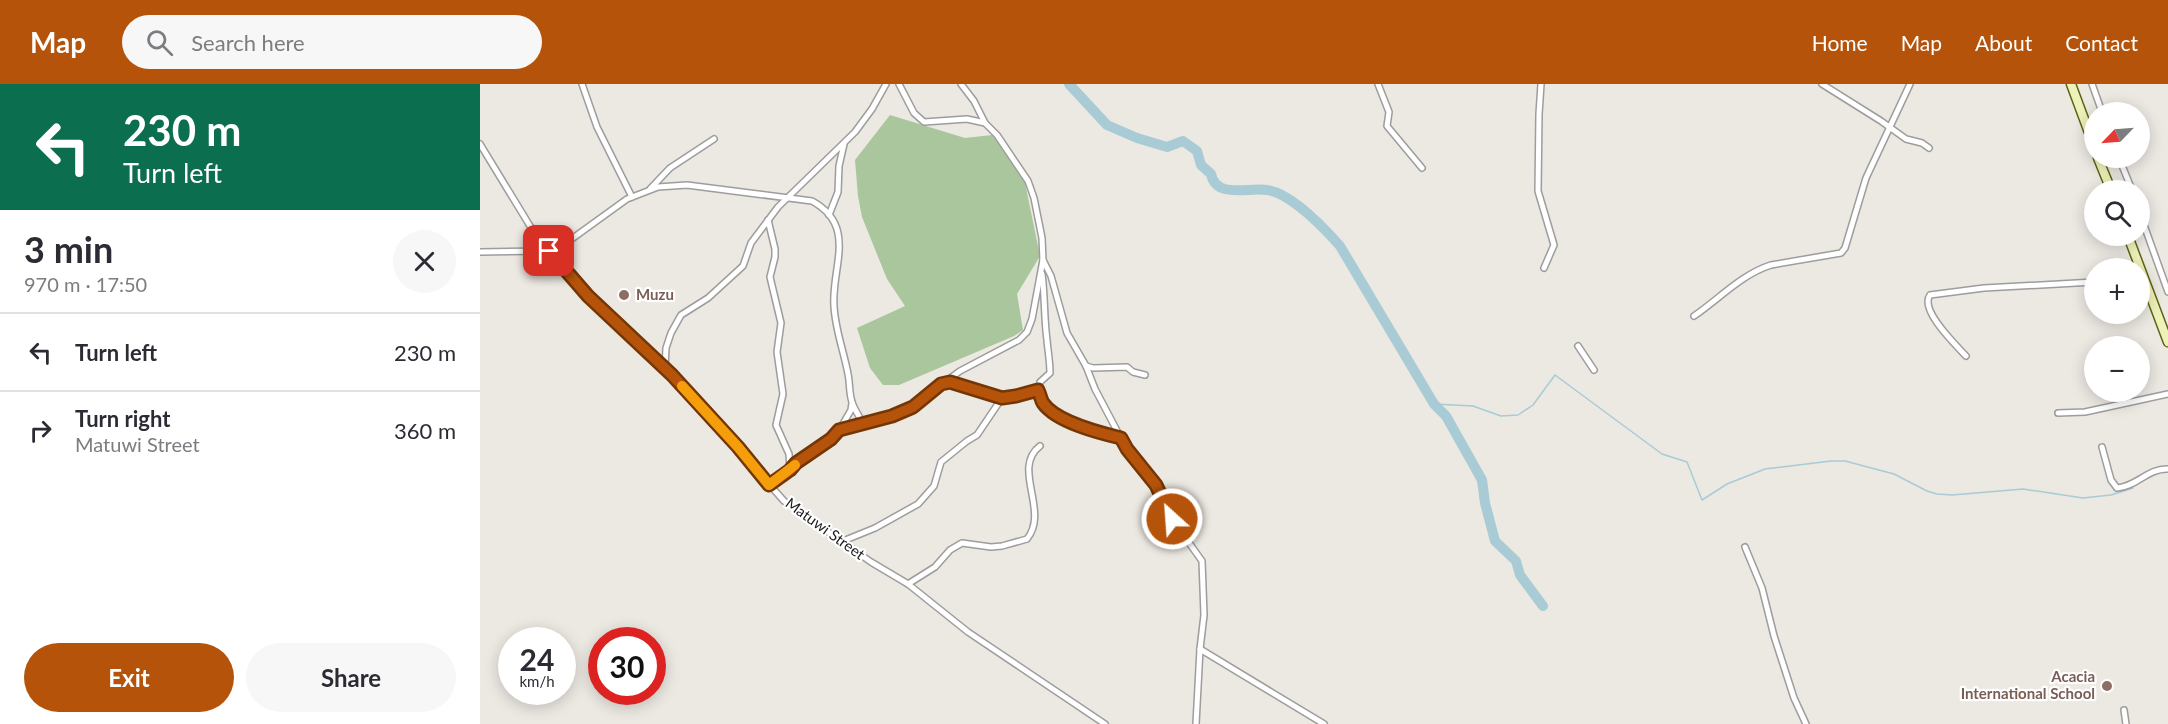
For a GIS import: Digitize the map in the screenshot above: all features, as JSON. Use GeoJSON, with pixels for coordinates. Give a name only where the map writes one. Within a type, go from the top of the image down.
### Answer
{"type":"FeatureCollection","features":[{"type":"Feature","properties":{"kind":"main road"},"geometry":{"type":"LineString","coordinates":[[2071,84],[2084,119]]}},
{"type":"Feature","properties":{"kind":"main road"},"geometry":{"type":"LineString","coordinates":[[2150,299],[2168,342]]}},
{"type":"Feature","properties":{"kind":"street"},"geometry":{"type":"LineString","coordinates":[[582,84],[597,127],[632,197]]}},
{"type":"Feature","properties":{"kind":"street"},"geometry":{"type":"LineString","coordinates":[[665,369],[666,348],[676,322],[685,311],[708,298],[743,266],[751,243],[768,220],[787,197],[845,142],[872,109],[886,84]]}},
{"type":"Feature","properties":{"kind":"street"},"geometry":{"type":"LineString","coordinates":[[899,84],[914,113],[924,122],[967,119],[985,123]]}},
{"type":"Feature","properties":{"kind":"street"},"geometry":{"type":"LineString","coordinates":[[839,430],[879,421],[913,407],[960,371],[1019,340],[1027,332],[1032,319],[1043,260],[1042,238],[1035,198],[1028,181],[997,135],[985,123],[974,101],[961,84]]}},
{"type":"Feature","properties":{"kind":"street"},"geometry":{"type":"LineString","coordinates":[[1378,84],[1389,112],[1387,126],[1422,168]]}},
{"type":"Feature","properties":{"kind":"street"},"geometry":{"type":"LineString","coordinates":[[1541,84],[1538,191],[1554,245],[1544,268]]}},
{"type":"Feature","properties":{"kind":"street"},"geometry":{"type":"LineString","coordinates":[[1822,84],[1906,139],[1922,143],[1929,148]]}},
{"type":"Feature","properties":{"kind":"street"},"geometry":{"type":"LineString","coordinates":[[1695,316],[1747,276],[1762,268],[1841,253],[1851,230],[1866,178],[1910,84]]}},
{"type":"Feature","properties":{"kind":"street"},"geometry":{"type":"LineString","coordinates":[[2092,84],[2098,102]]}},
{"type":"Feature","properties":{"kind":"street"},"geometry":{"type":"LineString","coordinates":[[649,190],[669,168],[714,139]]}},
{"type":"Feature","properties":{"kind":"street"},"geometry":{"type":"LineString","coordinates":[[829,215],[838,192],[839,166],[845,142]]}},
{"type":"Feature","properties":{"kind":"street","name":"Matuwi Street"},"geometry":{"type":"LineString","coordinates":[[480,144],[530,226],[549,251],[588,296],[665,369],[738,447],[769,485],[796,511],[908,584],[968,632],[1105,724]]}},
{"type":"Feature","properties":{"kind":"street"},"geometry":{"type":"LineString","coordinates":[[480,252],[549,251],[573,238],[632,197],[658,187],[687,185],[812,201],[829,215],[836,229],[840,248],[834,306],[852,403],[863,423]]}},
{"type":"Feature","properties":{"kind":"street"},"geometry":{"type":"LineString","coordinates":[[768,220],[775,257],[770,277],[781,323],[777,352],[783,394],[776,425],[789,454],[790,470]]}},
{"type":"Feature","properties":{"kind":"street"},"geometry":{"type":"LineString","coordinates":[[2150,242],[2168,292]]}},
{"type":"Feature","properties":{"kind":"street"},"geometry":{"type":"LineString","coordinates":[[1043,260],[1051,276],[1067,333],[1086,366],[1095,389],[1127,449],[1156,485],[1172,519],[1202,561],[1204,615],[1196,724]]}},
{"type":"Feature","properties":{"kind":"street"},"geometry":{"type":"LineString","coordinates":[[1041,270],[1050,363],[1050,373],[1040,382],[1038,390],[1043,404],[1056,414],[1087,430],[1121,438]]}},
{"type":"Feature","properties":{"kind":"street"},"geometry":{"type":"LineString","coordinates":[[1966,356],[1935,320],[1927,299],[1930,295],[1984,288],[2084,283]]}},
{"type":"Feature","properties":{"kind":"street"},"geometry":{"type":"LineString","coordinates":[[1578,346],[1594,370]]}},
{"type":"Feature","properties":{"kind":"street"},"geometry":{"type":"LineString","coordinates":[[1086,366],[1092,368],[1126,367],[1133,372],[1145,375]]}},
{"type":"Feature","properties":{"kind":"street"},"geometry":{"type":"LineString","coordinates":[[945,382],[1002,398],[1038,390]]}},
{"type":"Feature","properties":{"kind":"street"},"geometry":{"type":"LineString","coordinates":[[2058,413],[2085,412],[2168,394]]}},
{"type":"Feature","properties":{"kind":"street"},"geometry":{"type":"LineString","coordinates":[[843,541],[875,528],[918,504],[934,486],[941,462],[977,435],[1002,398]]}},
{"type":"Feature","properties":{"kind":"street"},"geometry":{"type":"LineString","coordinates":[[769,485],[831,439],[851,410],[852,403]]}},
{"type":"Feature","properties":{"kind":"street"},"geometry":{"type":"LineString","coordinates":[[908,584],[935,567],[950,550],[962,543],[991,547],[1027,539],[1034,527],[1035,517],[1029,461],[1034,451],[1040,446]]}},
{"type":"Feature","properties":{"kind":"street"},"geometry":{"type":"LineString","coordinates":[[2102,447],[2111,480],[2117,488],[2128,486],[2160,469],[2168,469]]}},
{"type":"Feature","properties":{"kind":"street"},"geometry":{"type":"LineString","coordinates":[[1745,547],[1762,588],[1774,636],[1794,698],[1806,724]]}},
{"type":"Feature","properties":{"kind":"street"},"geometry":{"type":"LineString","coordinates":[[1200,649],[1324,724]]}},
{"type":"Feature","properties":{"kind":"street"},"geometry":{"type":"LineString","coordinates":[[2124,710],[2127,724]]}},
{"type":"Feature","properties":{"kind":"green space"},"geometry":{"type":"Polygon","coordinates":[[[890,115],[965,138],[992,135],[1019,171],[1025,183],[1040,256],[1017,294],[1023,330],[1014,336],[899,385],[883,385],[870,368],[857,328],[905,306],[887,279],[862,217],[855,160],[890,115]]]}},
{"type":"Feature","properties":{"kind":"waterway"},"geometry":{"type":"LineString","coordinates":[[1069,84],[1107,125],[1137,138],[1167,147],[1183,141],[1197,151],[1201,165],[1211,174],[1219,187],[1234,190],[1259,189],[1276,193],[1297,205],[1334,239],[1434,404],[1446,416],[1482,480],[1485,503],[1495,541],[1516,561],[1520,575],[1543,606]]}},
{"type":"Feature","properties":{"kind":"waterway"},"geometry":{"type":"LineString","coordinates":[[1434,404],[1473,406],[1501,416],[1518,415],[1533,405],[1555,375],[1662,454],[1687,462],[1702,500],[1727,484],[1765,469],[1831,461],[1845,461],[1894,474],[1937,494],[1952,495],[2023,489],[2083,498],[2111,495],[2133,488]]}},
{"type":"Feature","properties":{"kind":"slow traffic"},"geometry":{"type":"LineString","coordinates":[[682,386],[769,485],[795,465]]}},
{"type":"Feature","properties":{"kind":"place","name":"Muzu"},"geometry":{"type":"Point","coordinates":[624,295]}},
{"type":"Feature","properties":{"kind":"place","name":"Acacia International School"},"geometry":{"type":"Point","coordinates":[2107,686]}},
{"type":"Feature","properties":{"kind":"route"},"geometry":{"type":"LineString","coordinates":[[549,251],[588,296],[672,375],[738,447],[769,485],[831,439],[836,431],[845,427],[879,421],[913,407],[941,384],[950,382],[1002,398],[1038,390],[1043,404],[1056,414],[1087,430],[1121,438],[1156,485],[1172,519]]}}]}
